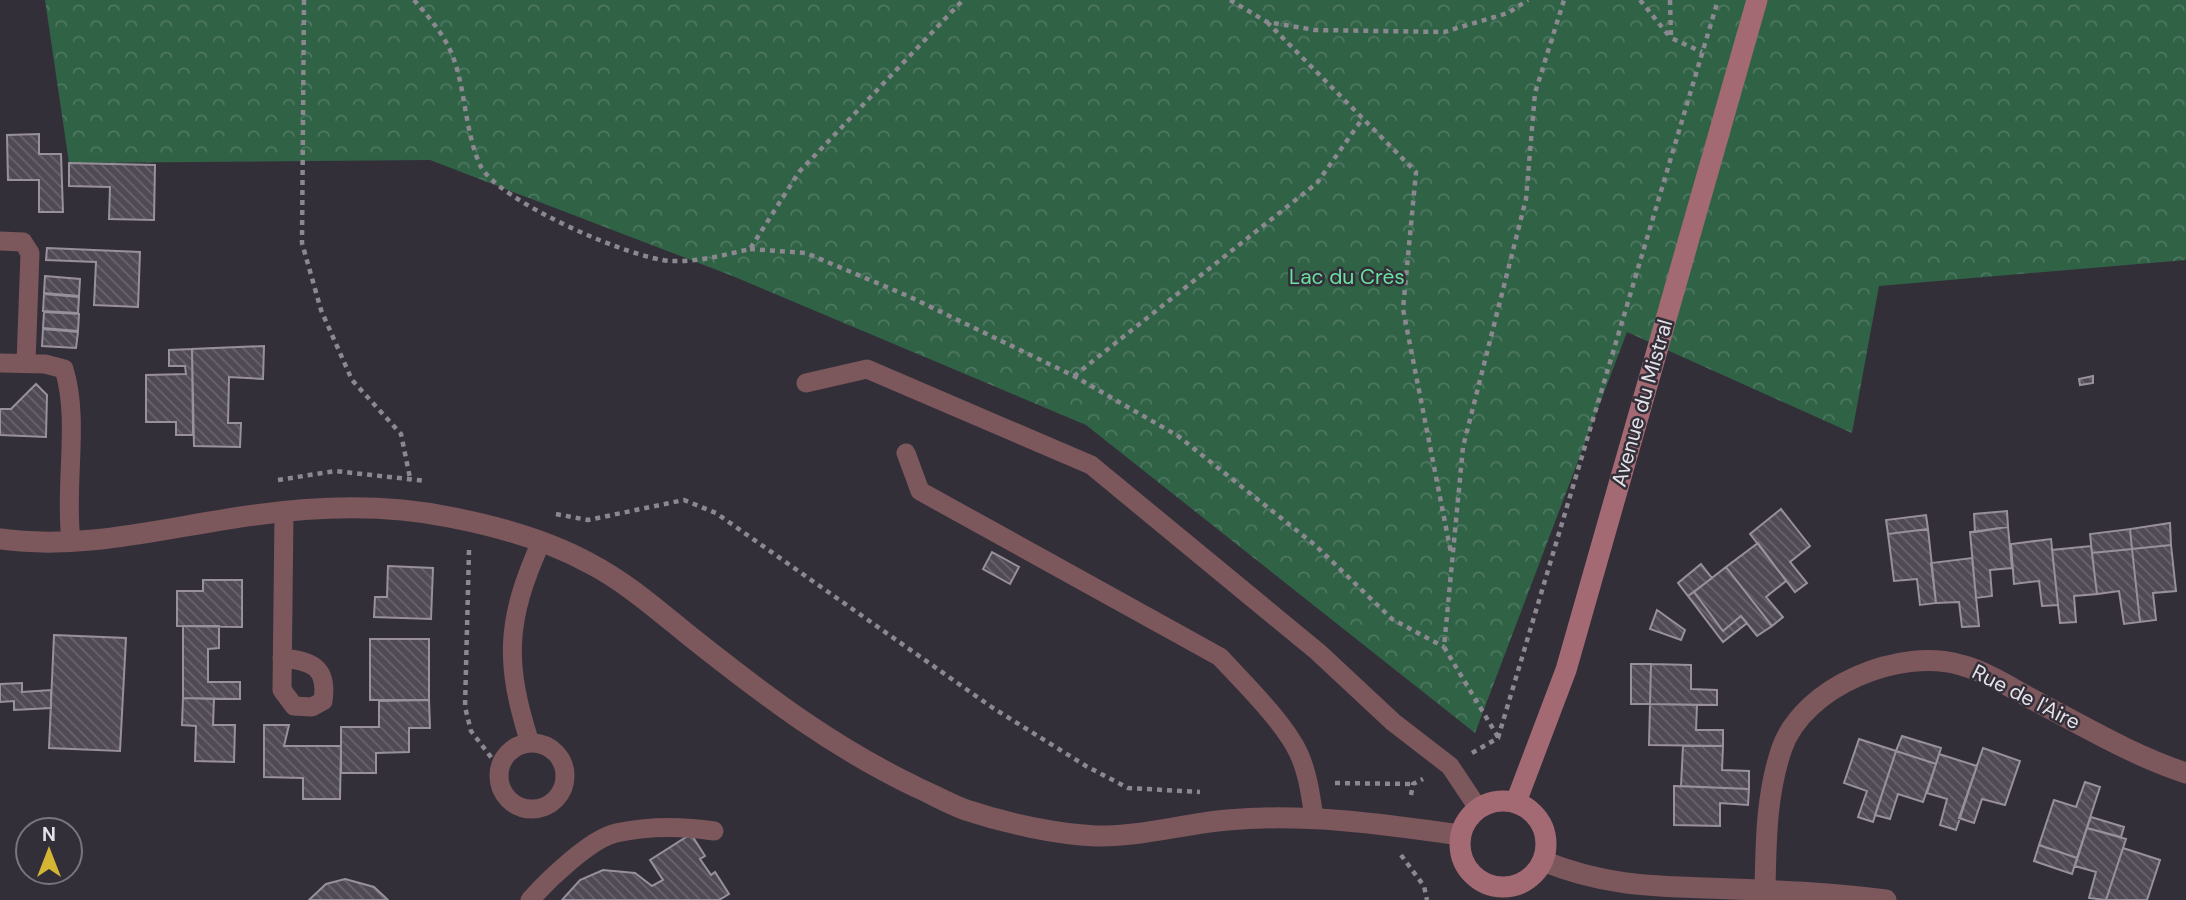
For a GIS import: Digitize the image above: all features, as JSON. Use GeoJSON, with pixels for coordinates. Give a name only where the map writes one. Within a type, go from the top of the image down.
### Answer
{"type":"FeatureCollection","features":[{"type":"Feature","properties":{"kind":"street","name":"Avenue du Mistral"},"geometry":{"type":"LineString","coordinates":[[1516,803],[1566,670],[1757,0]]}},
{"type":"Feature","properties":{"kind":"street"},"geometry":{"type":"LineString","coordinates":[[0,539],[71,541],[148,535],[284,512],[334,507],[407,510],[470,522],[541,542],[589,562],[621,582],[789,714],[885,772],[964,810],[1033,827],[1095,836],[1227,820],[1314,818],[1460,835]]}},
{"type":"Feature","properties":{"kind":"street","name":"Rue de l'Aire"},"geometry":{"type":"LineString","coordinates":[[1765,890],[1772,781],[1783,744],[1809,708],[1845,681],[1875,668],[1905,661],[1960,664],[2152,762],[2186,774]]}},
{"type":"Feature","properties":{"kind":"street"},"geometry":{"type":"LineString","coordinates":[[1503,801],[1516,803],[1539,819],[1547,847],[1543,861],[1527,881],[1486,893],[1462,860],[1460,835],[1463,824],[1478,808],[1503,801]]}},
{"type":"Feature","properties":{"kind":"street"},"geometry":{"type":"LineString","coordinates":[[1543,861],[1581,877],[1623,885],[1765,890],[1886,900]]}},
{"type":"Feature","properties":{"kind":"lane"},"geometry":{"type":"LineString","coordinates":[[0,241],[23,242],[30,253],[26,363]]}},
{"type":"Feature","properties":{"kind":"lane"},"geometry":{"type":"LineString","coordinates":[[0,363],[26,363],[64,369],[71,389],[66,510],[71,541]]}},
{"type":"Feature","properties":{"kind":"lane"},"geometry":{"type":"LineString","coordinates":[[806,383],[867,369],[1091,465],[1318,652],[1393,722],[1450,766],[1478,808]]}},
{"type":"Feature","properties":{"kind":"lane"},"geometry":{"type":"LineString","coordinates":[[906,453],[920,491],[1220,657],[1258,698],[1299,753],[1314,818]]}},
{"type":"Feature","properties":{"kind":"lane"},"geometry":{"type":"LineString","coordinates":[[282,658],[284,512]]}},
{"type":"Feature","properties":{"kind":"lane"},"geometry":{"type":"LineString","coordinates":[[530,743],[512,680],[512,639],[520,588],[541,542]]}},
{"type":"Feature","properties":{"kind":"lane"},"geometry":{"type":"LineString","coordinates":[[530,743],[551,749],[564,767],[563,789],[557,798],[538,808],[517,806],[503,790],[500,769],[511,751],[530,743]]}},
{"type":"Feature","properties":{"kind":"lane"},"geometry":{"type":"LineString","coordinates":[[530,900],[563,866],[613,833],[680,826],[714,831]]}},
{"type":"Feature","properties":{"kind":"path"},"geometry":{"type":"LineString","coordinates":[[304,0],[302,243],[321,310],[352,380],[401,434],[410,478],[407,510]]}},
{"type":"Feature","properties":{"kind":"path"},"geometry":{"type":"LineString","coordinates":[[414,0],[434,23],[452,54],[473,146],[482,168],[493,182],[524,205],[647,257],[670,261],[701,260],[750,250],[806,253],[908,296],[1074,376],[1178,436],[1314,545],[1392,619],[1444,647],[1498,738]]}},
{"type":"Feature","properties":{"kind":"path"},"geometry":{"type":"LineString","coordinates":[[750,250],[799,172],[963,0]]}},
{"type":"Feature","properties":{"kind":"path"},"geometry":{"type":"LineString","coordinates":[[1230,0],[1267,22],[1416,172],[1402,309],[1453,561]]}},
{"type":"Feature","properties":{"kind":"path"},"geometry":{"type":"LineString","coordinates":[[1267,22],[1314,30],[1444,32],[1508,13],[1528,0]]}},
{"type":"Feature","properties":{"kind":"path"},"geometry":{"type":"LineString","coordinates":[[1444,647],[1463,447],[1526,199],[1535,93],[1564,0]]}},
{"type":"Feature","properties":{"kind":"path"},"geometry":{"type":"LineString","coordinates":[[1640,0],[1671,38],[1702,52]]}},
{"type":"Feature","properties":{"kind":"path"},"geometry":{"type":"LineString","coordinates":[[1670,0],[1671,38]]}},
{"type":"Feature","properties":{"kind":"path"},"geometry":{"type":"LineString","coordinates":[[1469,754],[1498,738],[1718,0]]}},
{"type":"Feature","properties":{"kind":"path"},"geometry":{"type":"LineString","coordinates":[[1074,376],[1317,183],[1363,118]]}},
{"type":"Feature","properties":{"kind":"path"},"geometry":{"type":"LineString","coordinates":[[272,481],[335,471],[431,482]]}},
{"type":"Feature","properties":{"kind":"path"},"geometry":{"type":"LineString","coordinates":[[543,511],[588,520],[684,500],[716,513],[993,708],[1086,766],[1128,788],[1209,791]]}},
{"type":"Feature","properties":{"kind":"path"},"geometry":{"type":"LineString","coordinates":[[470,522],[465,707],[471,731],[500,769]]}},
{"type":"Feature","properties":{"kind":"path"},"geometry":{"type":"LineString","coordinates":[[1308,783],[1413,784]]}},
{"type":"Feature","properties":{"kind":"path"},"geometry":{"type":"LineString","coordinates":[[1400,848],[1402,861],[1423,886],[1427,900]]}},
{"type":"Feature","properties":{"kind":"green space","name":"Lac du Crès"},"geometry":{"type":"Polygon","coordinates":[[[45,0],[2186,0],[2186,260],[1879,286],[1852,433],[1627,332],[1475,733],[1086,425],[730,275],[430,160],[69,163],[45,0]]]}},
{"type":"Feature","properties":{"kind":"building"},"geometry":{"type":"Polygon","coordinates":[[[39,134],[39,154],[61,154],[63,212],[39,212],[39,180],[8,180],[7,135],[39,134]]]}},
{"type":"Feature","properties":{"kind":"building"},"geometry":{"type":"Polygon","coordinates":[[[69,163],[155,165],[154,220],[109,219],[110,187],[69,186],[69,163]]]}},
{"type":"Feature","properties":{"kind":"building"},"geometry":{"type":"Polygon","coordinates":[[[47,248],[140,252],[138,307],[94,305],[96,262],[46,260],[47,248]]]}},
{"type":"Feature","properties":{"kind":"building"},"geometry":{"type":"Polygon","coordinates":[[[45,276],[80,279],[79,296],[44,293],[45,276]]]}},
{"type":"Feature","properties":{"kind":"building"},"geometry":{"type":"Polygon","coordinates":[[[44,294],[79,297],[78,313],[43,311],[44,294]]]}},
{"type":"Feature","properties":{"kind":"building"},"geometry":{"type":"Polygon","coordinates":[[[44,312],[79,314],[78,331],[43,328],[44,312]]]}},
{"type":"Feature","properties":{"kind":"building"},"geometry":{"type":"Polygon","coordinates":[[[43,329],[78,332],[76,348],[42,346],[43,329]]]}},
{"type":"Feature","properties":{"kind":"building"},"geometry":{"type":"Polygon","coordinates":[[[264,346],[263,379],[229,377],[228,423],[241,423],[240,447],[194,446],[192,349],[264,346]]]}},
{"type":"Feature","properties":{"kind":"building"},"geometry":{"type":"Polygon","coordinates":[[[192,349],[193,435],[176,435],[176,422],[146,422],[146,375],[186,374],[185,366],[169,366],[169,350],[192,349]]]}},
{"type":"Feature","properties":{"kind":"building"},"geometry":{"type":"Polygon","coordinates":[[[2093,376],[2093,383],[2080,385],[2079,379],[2093,376]]]}},
{"type":"Feature","properties":{"kind":"building"},"geometry":{"type":"Polygon","coordinates":[[[36,384],[47,395],[46,437],[0,435],[0,409],[11,409],[36,384]]]}},
{"type":"Feature","properties":{"kind":"building"},"geometry":{"type":"Polygon","coordinates":[[[1781,509],[1810,546],[1790,562],[1807,583],[1795,592],[1750,534],[1781,509]]]}},
{"type":"Feature","properties":{"kind":"building"},"geometry":{"type":"Polygon","coordinates":[[[2007,511],[2008,527],[1975,532],[1974,514],[2007,511]]]}},
{"type":"Feature","properties":{"kind":"building"},"geometry":{"type":"Polygon","coordinates":[[[1926,515],[1928,529],[1888,534],[1886,520],[1926,515]]]}},
{"type":"Feature","properties":{"kind":"building"},"geometry":{"type":"Polygon","coordinates":[[[2170,523],[2171,545],[2132,549],[2130,529],[2170,523]]]}},
{"type":"Feature","properties":{"kind":"building"},"geometry":{"type":"Polygon","coordinates":[[[2008,527],[2012,568],[1990,570],[1992,596],[1976,598],[1970,532],[2008,527]]]}},
{"type":"Feature","properties":{"kind":"building"},"geometry":{"type":"Polygon","coordinates":[[[1928,529],[1936,603],[1920,605],[1917,579],[1894,581],[1888,534],[1928,529]]]}},
{"type":"Feature","properties":{"kind":"building"},"geometry":{"type":"Polygon","coordinates":[[[2130,529],[2132,549],[2092,553],[2090,534],[2130,529]]]}},
{"type":"Feature","properties":{"kind":"building"},"geometry":{"type":"Polygon","coordinates":[[[2051,539],[2058,605],[2042,606],[2039,581],[2014,584],[2011,544],[2051,539]]]}},
{"type":"Feature","properties":{"kind":"building"},"geometry":{"type":"Polygon","coordinates":[[[1758,543],[1786,581],[1766,597],[1783,617],[1772,626],[1726,567],[1758,543]]]}},
{"type":"Feature","properties":{"kind":"building"},"geometry":{"type":"Polygon","coordinates":[[[2171,545],[2176,591],[2153,593],[2156,620],[2140,622],[2132,549],[2171,545]]]}},
{"type":"Feature","properties":{"kind":"building"},"geometry":{"type":"Polygon","coordinates":[[[2091,546],[2097,594],[2074,596],[2076,622],[2060,623],[2052,550],[2091,546]]]}},
{"type":"Feature","properties":{"kind":"building"},"geometry":{"type":"Polygon","coordinates":[[[2132,549],[2140,622],[2124,624],[2119,591],[2097,594],[2092,553],[2132,549]]]}},
{"type":"Feature","properties":{"kind":"building"},"geometry":{"type":"Polygon","coordinates":[[[992,552],[1019,567],[1010,584],[983,569],[992,552]]]}},
{"type":"Feature","properties":{"kind":"building"},"geometry":{"type":"Polygon","coordinates":[[[1972,558],[1979,626],[1962,627],[1959,602],[1936,603],[1931,563],[1972,558]]]}},
{"type":"Feature","properties":{"kind":"building"},"geometry":{"type":"Polygon","coordinates":[[[1701,564],[1712,578],[1688,596],[1678,583],[1701,564]]]}},
{"type":"Feature","properties":{"kind":"building"},"geometry":{"type":"Polygon","coordinates":[[[388,566],[433,568],[431,619],[374,617],[375,597],[387,597],[388,566]]]}},
{"type":"Feature","properties":{"kind":"building"},"geometry":{"type":"Polygon","coordinates":[[[1726,567],[1772,626],[1757,636],[1741,616],[1723,631],[1694,592],[1726,567]]]}},
{"type":"Feature","properties":{"kind":"building"},"geometry":{"type":"Polygon","coordinates":[[[203,580],[242,580],[242,627],[177,626],[177,591],[203,591],[203,580]]]}},
{"type":"Feature","properties":{"kind":"building"},"geometry":{"type":"Polygon","coordinates":[[[1694,592],[1723,631],[1741,616],[1747,623],[1723,642],[1688,596],[1694,592]]]}},
{"type":"Feature","properties":{"kind":"building"},"geometry":{"type":"Polygon","coordinates":[[[1657,610],[1685,630],[1681,640],[1650,629],[1657,610]]]}},
{"type":"Feature","properties":{"kind":"building"},"geometry":{"type":"Polygon","coordinates":[[[183,626],[219,626],[219,648],[208,649],[208,682],[240,682],[240,699],[183,698],[183,626]]]}},
{"type":"Feature","properties":{"kind":"building"},"geometry":{"type":"Polygon","coordinates":[[[54,635],[126,638],[120,751],[49,748],[54,635]]]}},
{"type":"Feature","properties":{"kind":"building"},"geometry":{"type":"Polygon","coordinates":[[[370,639],[429,639],[429,700],[370,700],[370,639]]]}},
{"type":"Feature","properties":{"kind":"building"},"geometry":{"type":"Polygon","coordinates":[[[1631,664],[1651,664],[1650,704],[1631,704],[1631,664]]]}},
{"type":"Feature","properties":{"kind":"building"},"geometry":{"type":"Polygon","coordinates":[[[1651,664],[1691,665],[1691,689],[1717,690],[1717,705],[1650,704],[1651,664]]]}},
{"type":"Feature","properties":{"kind":"building"},"geometry":{"type":"Polygon","coordinates":[[[22,683],[22,692],[51,690],[51,708],[14,710],[14,701],[0,702],[0,684],[22,683]]]}},
{"type":"Feature","properties":{"kind":"building"},"geometry":{"type":"Polygon","coordinates":[[[183,698],[214,699],[213,725],[235,725],[234,762],[195,761],[196,726],[182,725],[183,698]]]}},
{"type":"Feature","properties":{"kind":"building"},"geometry":{"type":"Polygon","coordinates":[[[429,700],[430,728],[409,728],[409,752],[376,753],[376,773],[341,773],[341,727],[379,727],[379,701],[429,700]]]}},
{"type":"Feature","properties":{"kind":"building"},"geometry":{"type":"Polygon","coordinates":[[[1650,704],[1697,705],[1696,730],[1723,730],[1723,746],[1649,745],[1650,704]]]}},
{"type":"Feature","properties":{"kind":"building"},"geometry":{"type":"Polygon","coordinates":[[[264,725],[289,725],[284,746],[341,746],[340,799],[303,799],[303,778],[264,777],[264,725]]]}},
{"type":"Feature","properties":{"kind":"building"},"geometry":{"type":"Polygon","coordinates":[[[1902,736],[1941,748],[1936,764],[1896,751],[1902,736]]]}},
{"type":"Feature","properties":{"kind":"building"},"geometry":{"type":"Polygon","coordinates":[[[1859,739],[1896,751],[1873,822],[1858,817],[1867,791],[1844,783],[1859,739]]]}},
{"type":"Feature","properties":{"kind":"building"},"geometry":{"type":"Polygon","coordinates":[[[1683,746],[1723,746],[1722,770],[1749,771],[1749,789],[1681,786],[1683,746]]]}},
{"type":"Feature","properties":{"kind":"building"},"geometry":{"type":"Polygon","coordinates":[[[1983,748],[2020,761],[2005,805],[1982,799],[1974,823],[1959,818],[1983,748]]]}},
{"type":"Feature","properties":{"kind":"building"},"geometry":{"type":"Polygon","coordinates":[[[1896,751],[1936,764],[1923,802],[1898,794],[1890,819],[1875,815],[1896,751]]]}},
{"type":"Feature","properties":{"kind":"building"},"geometry":{"type":"Polygon","coordinates":[[[1939,754],[1977,766],[1956,830],[1940,825],[1947,799],[1927,793],[1939,754]]]}},
{"type":"Feature","properties":{"kind":"building"},"geometry":{"type":"Polygon","coordinates":[[[2085,782],[2100,787],[2077,858],[2039,845],[2054,800],[2076,807],[2085,782]]]}},
{"type":"Feature","properties":{"kind":"building"},"geometry":{"type":"Polygon","coordinates":[[[1674,786],[1749,789],[1748,805],[1720,803],[1720,826],[1674,825],[1674,786]]]}},
{"type":"Feature","properties":{"kind":"building"},"geometry":{"type":"Polygon","coordinates":[[[2091,817],[2124,827],[2121,837],[2087,828],[2091,817]]]}},
{"type":"Feature","properties":{"kind":"building"},"geometry":{"type":"Polygon","coordinates":[[[2087,828],[2126,839],[2106,900],[2089,898],[2096,872],[2075,866],[2087,828]]]}},
{"type":"Feature","properties":{"kind":"building"},"geometry":{"type":"Polygon","coordinates":[[[691,834],[705,856],[700,859],[711,875],[715,872],[729,894],[719,900],[562,900],[580,880],[603,870],[635,873],[652,886],[663,880],[650,860],[691,834]]]}},
{"type":"Feature","properties":{"kind":"building"},"geometry":{"type":"Polygon","coordinates":[[[2039,845],[2077,858],[2072,874],[2034,861],[2039,845]]]}},
{"type":"Feature","properties":{"kind":"building"},"geometry":{"type":"Polygon","coordinates":[[[2123,848],[2160,860],[2147,900],[2106,900],[2123,848]]]}},
{"type":"Feature","properties":{"kind":"building"},"geometry":{"type":"Polygon","coordinates":[[[345,879],[374,887],[388,900],[309,900],[326,884],[345,879]]]}}]}
